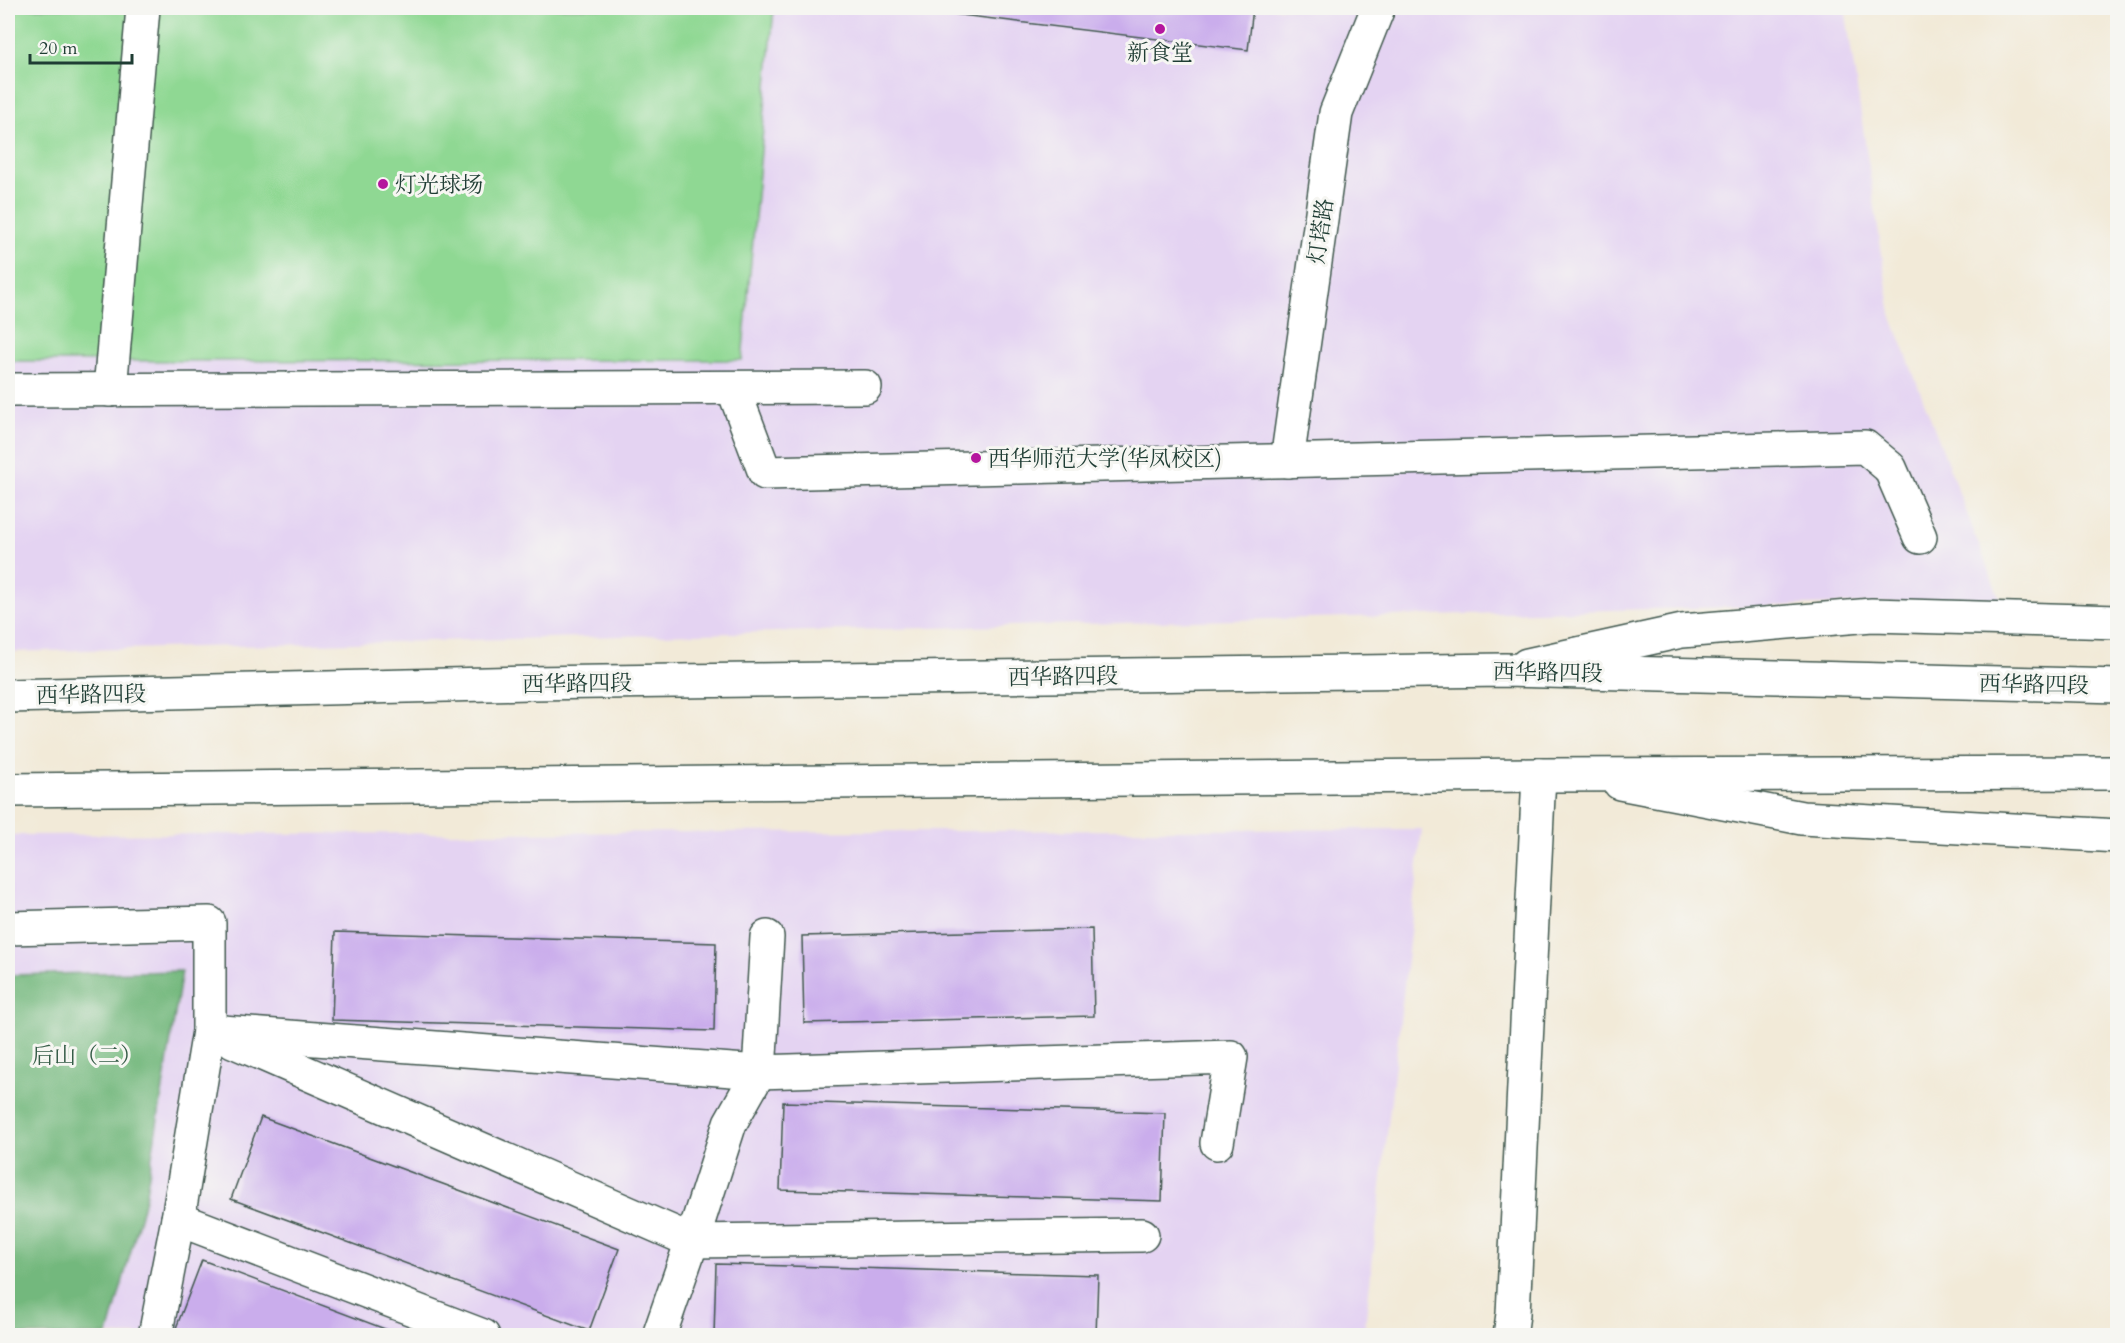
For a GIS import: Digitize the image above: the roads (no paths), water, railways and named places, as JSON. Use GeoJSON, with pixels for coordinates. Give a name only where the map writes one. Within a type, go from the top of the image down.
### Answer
{"type":"FeatureCollection","features":[{"type":"Feature","properties":{"kind":"street"},"geometry":{"type":"LineString","coordinates":[[110,390],[143,8]]}},
{"type":"Feature","properties":{"kind":"street","name":"灯塔路"},"geometry":{"type":"LineString","coordinates":[[1287,460],[1336,113],[1378,8]]}},
{"type":"Feature","properties":{"kind":"street"},"geometry":{"type":"LineString","coordinates":[[8,390],[865,387]]}},
{"type":"Feature","properties":{"kind":"street"},"geometry":{"type":"LineString","coordinates":[[733,388],[765,473],[1865,447],[1890,468],[1920,537]]}},
{"type":"Feature","properties":{"kind":"street"},"geometry":{"type":"LineString","coordinates":[[1505,670],[1682,631],[1860,616],[2118,622]]}},
{"type":"Feature","properties":{"kind":"street","name":"西华路四段"},"geometry":{"type":"LineString","coordinates":[[8,696],[529,683],[1505,670],[2118,686]]}},
{"type":"Feature","properties":{"kind":"street"},"geometry":{"type":"LineString","coordinates":[[8,790],[1539,775],[2118,773]]}},
{"type":"Feature","properties":{"kind":"street"},"geometry":{"type":"LineString","coordinates":[[1510,1335],[1513,1314],[1539,775]]}},
{"type":"Feature","properties":{"kind":"street"},"geometry":{"type":"LineString","coordinates":[[1580,775],[1802,818],[2118,836]]}},
{"type":"Feature","properties":{"kind":"street"},"geometry":{"type":"LineString","coordinates":[[8,928],[208,923],[209,1031],[178,1219],[155,1335]]}},
{"type":"Feature","properties":{"kind":"street"},"geometry":{"type":"LineString","coordinates":[[658,1335],[692,1241],[730,1124],[759,1072],[768,937]]}},
{"type":"Feature","properties":{"kind":"street"},"geometry":{"type":"LineString","coordinates":[[209,1031],[759,1072],[1231,1057],[1217,1143]]}},
{"type":"Feature","properties":{"kind":"street"},"geometry":{"type":"LineString","coordinates":[[209,1031],[692,1241],[1142,1235]]}},
{"type":"Feature","properties":{"kind":"street"},"geometry":{"type":"LineString","coordinates":[[178,1219],[483,1335]]}},
{"type":"Feature","properties":{"kind":"place","name":"新食堂"},"geometry":{"type":"Point","coordinates":[1160,29]}},
{"type":"Feature","properties":{"kind":"place","name":"灯光球场"},"geometry":{"type":"Point","coordinates":[383,184]}},
{"type":"Feature","properties":{"kind":"place","name":"西华师范大学(华凤校区)"},"geometry":{"type":"Point","coordinates":[976,458]}},
{"type":"Feature","properties":{"kind":"park label","name":"后山（二）"},"geometry":{"type":"Point","coordinates":[87,1055]}}]}
